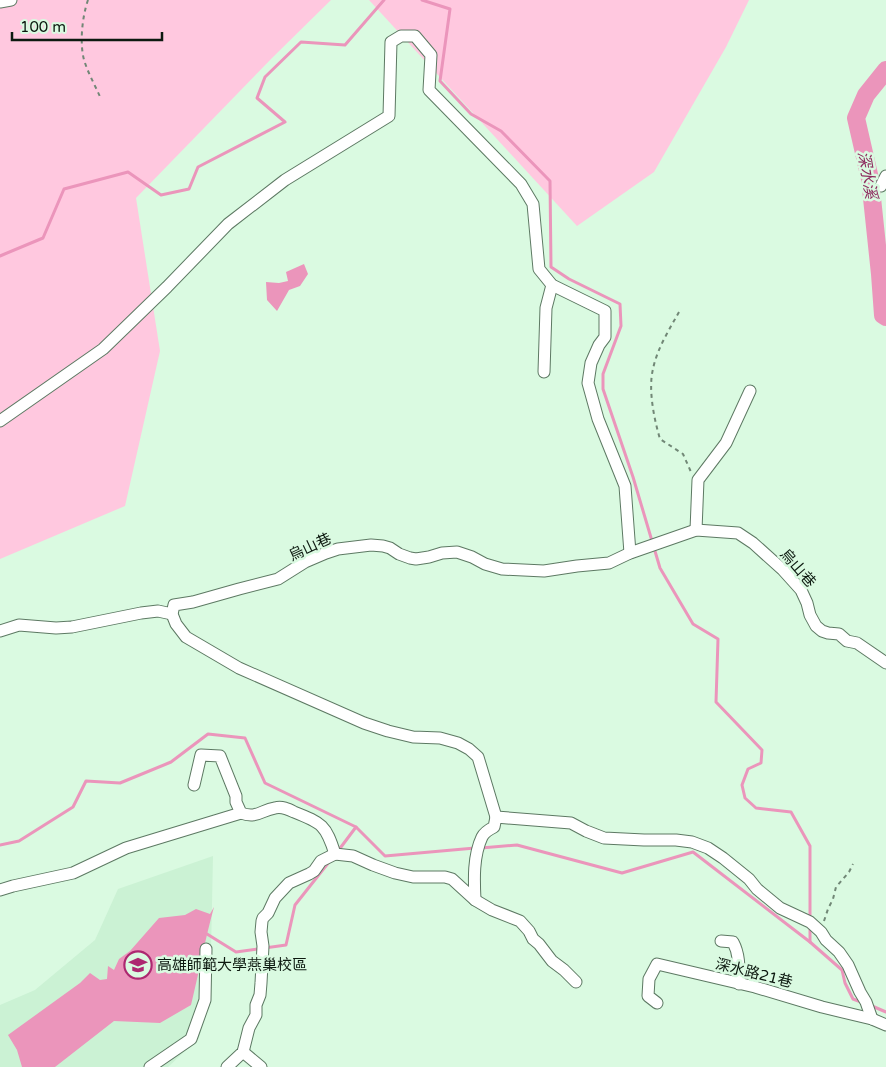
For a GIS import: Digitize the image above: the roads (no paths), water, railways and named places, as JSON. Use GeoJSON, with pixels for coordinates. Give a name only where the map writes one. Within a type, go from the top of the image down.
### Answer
{"type":"FeatureCollection","features":[{"type":"Feature","properties":{"kind":"lane"},"geometry":{"type":"LineString","coordinates":[[0,2],[11,0]]}},
{"type":"Feature","properties":{"kind":"lane"},"geometry":{"type":"LineString","coordinates":[[0,421],[103,349],[228,224],[285,180],[389,116],[391,42],[401,36],[415,36],[431,55],[429,90],[521,184],[534,204],[539,269],[552,285],[605,311],[605,337],[591,363],[588,383],[598,419],[625,486],[630,553]]}},
{"type":"Feature","properties":{"kind":"lane"},"geometry":{"type":"LineString","coordinates":[[544,372],[546,308],[552,285]]}},
{"type":"Feature","properties":{"kind":"lane"},"geometry":{"type":"LineString","coordinates":[[696,530],[698,480],[726,444],[750,391]]}},
{"type":"Feature","properties":{"kind":"lane","name":"烏山巷"},"geometry":{"type":"LineString","coordinates":[[172,614],[174,605],[193,602],[278,579],[305,562],[338,549],[371,545],[383,546],[399,554],[416,559],[442,553],[457,552],[502,569],[544,572],[609,563],[630,553],[696,530],[738,533],[753,543],[778,565],[801,590],[816,626],[822,631],[839,634],[847,641],[857,643],[886,663]]}},
{"type":"Feature","properties":{"kind":"lane"},"geometry":{"type":"LineString","coordinates":[[0,631],[19,625],[56,628],[72,627],[158,611],[172,614],[176,624],[186,637],[239,668],[364,723],[413,737],[440,738],[458,743],[469,749],[478,757],[496,818],[494,827],[483,836],[477,855],[474,878],[475,900]]}},
{"type":"Feature","properties":{"kind":"lane"},"geometry":{"type":"LineString","coordinates":[[194,785],[201,755],[220,756],[241,813]]}},
{"type":"Feature","properties":{"kind":"lane"},"geometry":{"type":"LineString","coordinates":[[0,890],[73,873],[126,848],[241,813],[248,816],[275,808],[286,808],[316,820],[326,831],[335,854]]}},
{"type":"Feature","properties":{"kind":"lane"},"geometry":{"type":"LineString","coordinates":[[496,818],[571,823],[604,838],[676,840],[692,842],[708,848],[749,879],[757,889],[780,908],[810,922],[821,932],[826,940],[839,952],[848,966],[866,1002],[872,1019]]}},
{"type":"Feature","properties":{"kind":"lane"},"geometry":{"type":"LineString","coordinates":[[227,1067],[243,1052],[249,1028],[256,1015],[256,1005],[260,989],[263,918],[268,913],[275,898],[289,883],[314,871],[321,862],[335,854],[353,856],[395,873],[413,877],[445,877],[452,879],[475,900],[492,910],[520,921],[529,931],[533,940],[539,944],[552,961],[576,982]]}},
{"type":"Feature","properties":{"kind":"lane"},"geometry":{"type":"LineString","coordinates":[[721,941],[733,942],[737,949],[740,967],[739,984]]}},
{"type":"Feature","properties":{"kind":"lane"},"geometry":{"type":"LineString","coordinates":[[150,1067],[192,1039],[206,1000],[206,949]]}},
{"type":"Feature","properties":{"kind":"lane","name":"深水路21巷"},"geometry":{"type":"LineString","coordinates":[[657,1003],[648,996],[649,978],[657,964],[872,1019],[886,1025]]}},
{"type":"Feature","properties":{"kind":"lane"},"geometry":{"type":"LineString","coordinates":[[243,1052],[261,1067]]}},
{"type":"Feature","properties":{"kind":"waterway"},"geometry":{"type":"LineString","coordinates":[[0,256],[43,238],[64,189],[128,172],[161,195],[189,189],[198,167],[285,122],[257,98],[265,77],[301,42],[345,45],[384,0]]}},
{"type":"Feature","properties":{"kind":"waterway"},"geometry":{"type":"LineString","coordinates":[[422,0],[450,9],[440,81],[471,114],[501,131],[550,181],[551,267],[569,279],[620,304],[621,326],[603,374],[603,389],[633,477],[660,568],[693,624],[718,639],[716,702],[762,750],[761,763],[748,769],[742,785],[745,798],[756,808],[791,812],[810,846],[810,918]]}},
{"type":"Feature","properties":{"kind":"waterway","name":"深水溪"},"geometry":{"type":"LineString","coordinates":[[886,70],[866,95],[856,118],[870,179],[883,315],[886,317]]}},
{"type":"Feature","properties":{"kind":"waterway"},"geometry":{"type":"LineString","coordinates":[[0,845],[19,841],[73,807],[86,781],[120,783],[171,762],[208,734],[245,738],[265,783],[356,827]]}},
{"type":"Feature","properties":{"kind":"waterway"},"geometry":{"type":"LineString","coordinates":[[338,851],[356,827],[385,856],[475,848]]}},
{"type":"Feature","properties":{"kind":"waterway"},"geometry":{"type":"LineString","coordinates":[[481,848],[517,845],[622,873],[693,852],[810,942],[842,970],[845,983],[853,999],[861,1002]]}},
{"type":"Feature","properties":{"kind":"waterway"},"geometry":{"type":"LineString","coordinates":[[207,934],[236,952],[286,945],[295,905],[329,862]]}},
{"type":"Feature","properties":{"kind":"waterway"},"geometry":{"type":"LineString","coordinates":[[810,927],[810,942]]}},
{"type":"Feature","properties":{"kind":"waterway"},"geometry":{"type":"LineString","coordinates":[[872,1006],[886,1012]]}},
{"type":"Feature","properties":{"kind":"place","name":"高雄師範大學燕巢校區"},"geometry":{"type":"Point","coordinates":[138,965]}}]}
